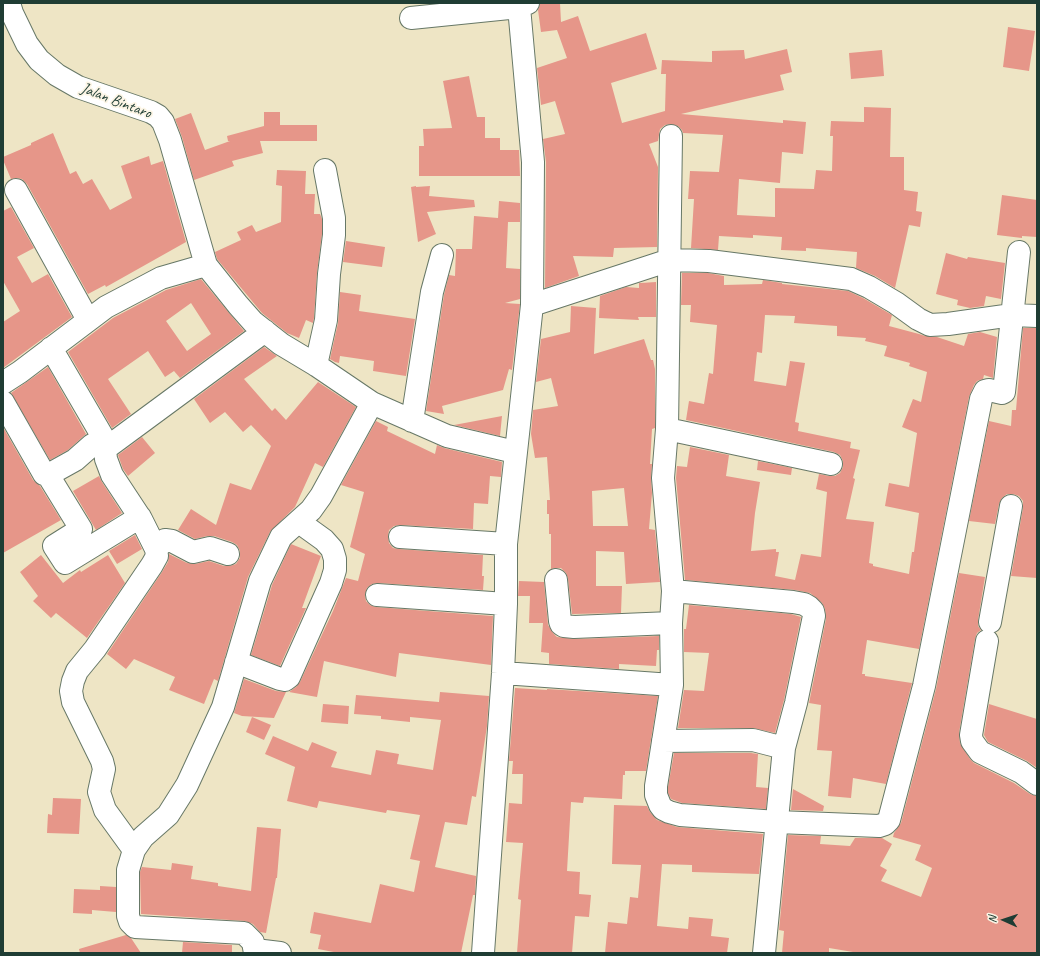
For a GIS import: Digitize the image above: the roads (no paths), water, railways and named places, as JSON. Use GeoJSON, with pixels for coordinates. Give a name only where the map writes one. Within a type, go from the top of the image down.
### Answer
{"type":"FeatureCollection","features":[{"type":"Feature","properties":{"kind":"street","name":"Jalan Bintaro"},"geometry":{"type":"LineString","coordinates":[[9,3],[12,13],[27,44],[39,60],[57,75],[78,87],[152,112],[163,122],[170,140],[206,264]]}},
{"type":"Feature","properties":{"kind":"street"},"geometry":{"type":"LineString","coordinates":[[411,18],[522,4],[533,162],[532,305],[506,544],[506,604],[503,673],[484,953]]}},
{"type":"Feature","properties":{"kind":"street"},"geometry":{"type":"LineString","coordinates":[[671,136],[667,429],[663,478],[673,591],[671,623],[672,685],[656,786],[656,795],[663,809],[669,812],[680,815],[777,822],[879,826],[885,824],[889,820],[924,686],[980,399],[985,391],[990,390],[1002,393],[1004,392],[1019,252]]}},
{"type":"Feature","properties":{"kind":"street"},"geometry":{"type":"LineString","coordinates":[[316,365],[326,320],[329,274],[334,235],[334,218],[325,170]]}},
{"type":"Feature","properties":{"kind":"street"},"geometry":{"type":"LineString","coordinates":[[16,190],[88,320]]}},
{"type":"Feature","properties":{"kind":"street"},"geometry":{"type":"LineString","coordinates":[[412,421],[432,292],[442,255]]}},
{"type":"Feature","properties":{"kind":"street"},"geometry":{"type":"LineString","coordinates":[[532,305],[670,260],[709,261],[852,279],[869,287],[918,320],[930,325],[1012,315],[1037,316]]}},
{"type":"Feature","properties":{"kind":"street"},"geometry":{"type":"LineString","coordinates":[[3,383],[20,372],[106,307],[161,278],[206,264],[253,322],[281,344],[316,365],[372,403],[447,436],[516,452]]}},
{"type":"Feature","properties":{"kind":"street"},"geometry":{"type":"LineString","coordinates":[[48,475],[75,460],[92,445],[104,444],[265,331]]}},
{"type":"Feature","properties":{"kind":"street"},"geometry":{"type":"LineString","coordinates":[[51,348],[104,444],[106,459],[112,475],[140,517],[156,549],[157,556],[152,565],[95,649],[77,672],[73,681],[72,691],[73,702],[102,761],[104,770],[99,792],[105,810],[134,850]]}},
{"type":"Feature","properties":{"kind":"street"},"geometry":{"type":"LineString","coordinates":[[3,402],[44,474],[48,475],[82,529],[54,546],[65,563],[140,517]]}},
{"type":"Feature","properties":{"kind":"street"},"geometry":{"type":"LineString","coordinates":[[280,953],[255,951],[253,942],[244,933],[135,927],[130,922],[128,916],[128,870],[134,850],[143,837],[168,815],[187,785],[223,708],[260,581],[281,537],[311,510],[321,496],[372,403]]}},
{"type":"Feature","properties":{"kind":"street"},"geometry":{"type":"LineString","coordinates":[[667,429],[831,464]]}},
{"type":"Feature","properties":{"kind":"street"},"geometry":{"type":"LineString","coordinates":[[1011,506],[971,735],[972,741],[980,752],[1021,772],[1037,784]]}},
{"type":"Feature","properties":{"kind":"street"},"geometry":{"type":"LineString","coordinates":[[236,662],[280,679],[285,680],[289,677],[331,583],[335,570],[336,559],[332,549],[324,540],[299,522]]}},
{"type":"Feature","properties":{"kind":"street"},"geometry":{"type":"LineString","coordinates":[[400,537],[506,544]]}},
{"type":"Feature","properties":{"kind":"street"},"geometry":{"type":"LineString","coordinates":[[156,549],[165,540],[172,541],[193,552],[210,548],[228,554]]}},
{"type":"Feature","properties":{"kind":"street"},"geometry":{"type":"LineString","coordinates":[[556,580],[560,621],[564,626],[574,627],[671,623]]}},
{"type":"Feature","properties":{"kind":"street"},"geometry":{"type":"LineString","coordinates":[[673,591],[793,602],[804,604],[813,611],[814,618],[796,703],[784,748],[764,953]]}},
{"type":"Feature","properties":{"kind":"street"},"geometry":{"type":"LineString","coordinates":[[378,595],[506,604]]}},
{"type":"Feature","properties":{"kind":"street"},"geometry":{"type":"LineString","coordinates":[[503,673],[672,685]]}},
{"type":"Feature","properties":{"kind":"street"},"geometry":{"type":"LineString","coordinates":[[663,741],[753,740],[784,748]]}}]}
